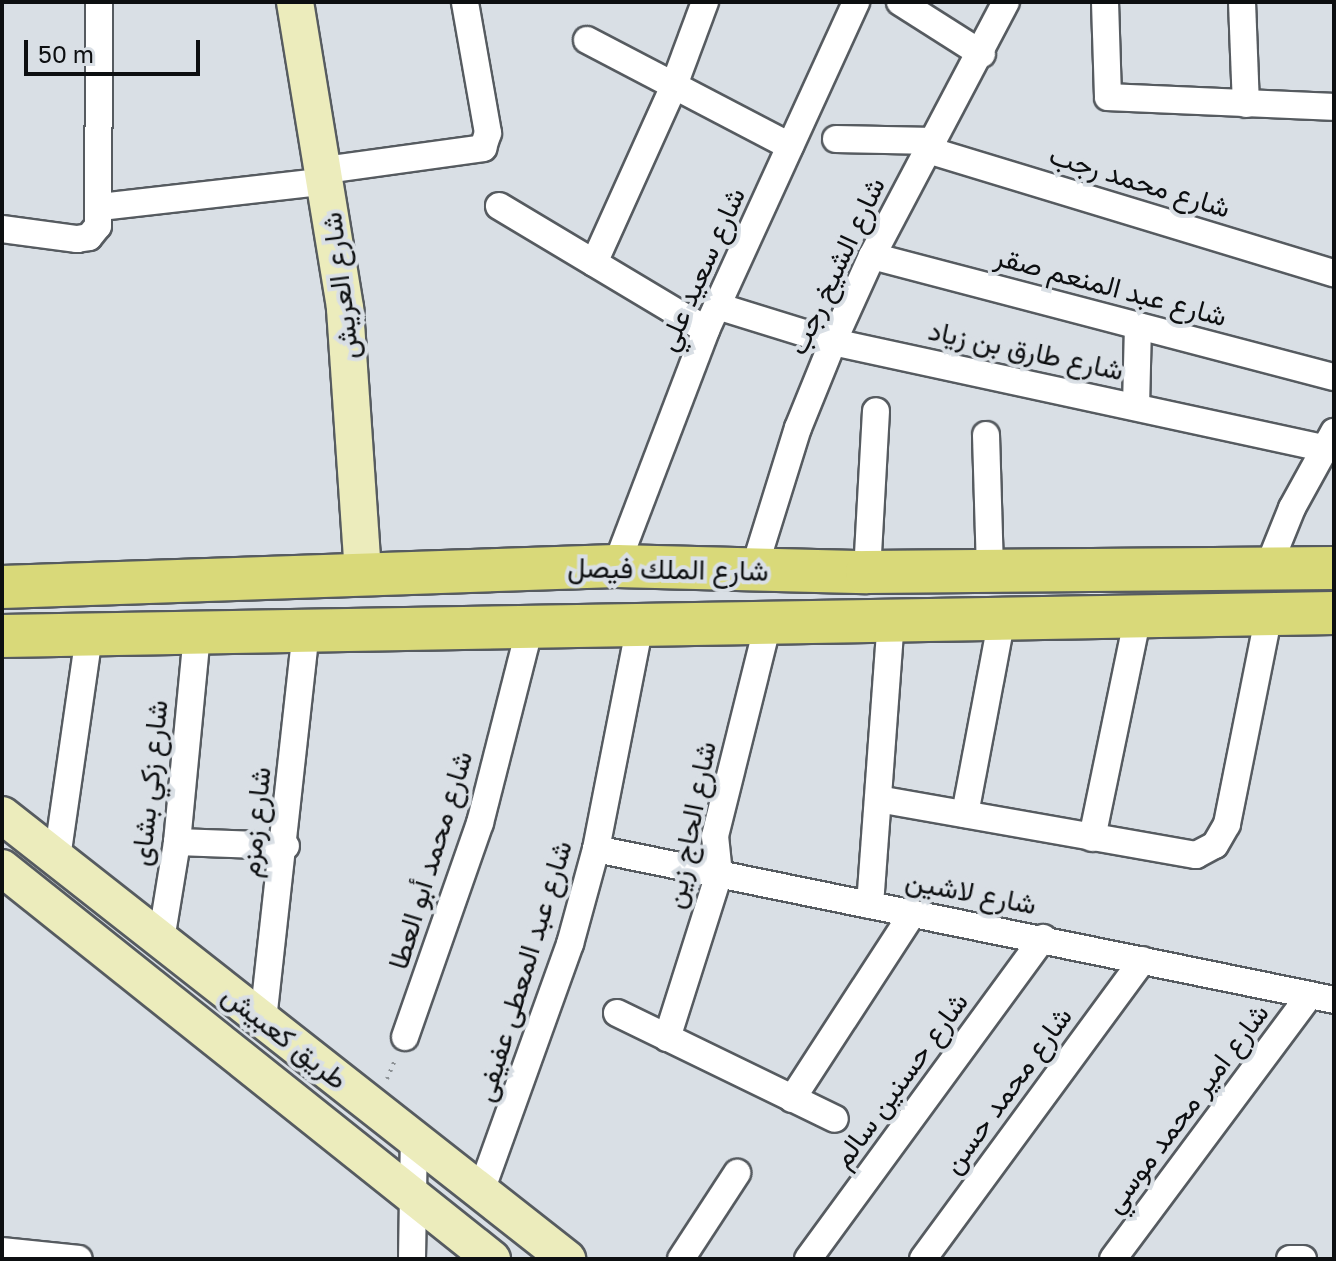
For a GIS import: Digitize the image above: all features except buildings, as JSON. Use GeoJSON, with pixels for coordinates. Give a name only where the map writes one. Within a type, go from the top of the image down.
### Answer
{"type":"FeatureCollection","features":[{"type":"Feature","properties":{"kind":"main road","name":"شارع الملك فيصل"},"geometry":{"type":"LineString","coordinates":[[2,587],[363,572],[616,566],[867,572],[1334,568]]}},
{"type":"Feature","properties":{"kind":"main road","name":"شارع الملك فيصل"},"geometry":{"type":"LineString","coordinates":[[2,636],[1334,613]]}},
{"type":"Feature","properties":{"kind":"street"},"geometry":{"type":"LineString","coordinates":[[2,229],[83,239],[95,232],[100,207],[99,2]]}},
{"type":"Feature","properties":{"kind":"street","name":"شارع العريش"},"geometry":{"type":"LineString","coordinates":[[295,2],[326,176],[346,324],[363,572]]}},
{"type":"Feature","properties":{"kind":"street"},"geometry":{"type":"LineString","coordinates":[[100,207],[469,154],[483,148],[488,133],[465,2]]}},
{"type":"Feature","properties":{"kind":"street"},"geometry":{"type":"LineString","coordinates":[[594,263],[673,88],[705,2]]}},
{"type":"Feature","properties":{"kind":"street"},"geometry":{"type":"LineString","coordinates":[[900,2],[982,54]]}},
{"type":"Feature","properties":{"kind":"street","name":"شارع الشيخ رجب"},"geometry":{"type":"LineString","coordinates":[[754,569],[798,428],[833,342],[872,256],[982,54],[1006,2]]}},
{"type":"Feature","properties":{"kind":"street"},"geometry":{"type":"LineString","coordinates":[[1105,2],[1105,92],[1110,98],[1334,107]]}},
{"type":"Feature","properties":{"kind":"street"},"geometry":{"type":"LineString","coordinates":[[1242,2],[1246,104]]}},
{"type":"Feature","properties":{"kind":"street","name":"شارع سعيد علي"},"geometry":{"type":"LineString","coordinates":[[616,566],[712,318],[852,3]]}},
{"type":"Feature","properties":{"kind":"street"},"geometry":{"type":"LineString","coordinates":[[587,40],[673,88],[790,146]]}},
{"type":"Feature","properties":{"kind":"street","name":"شارع محمد رجب"},"geometry":{"type":"LineString","coordinates":[[836,139],[931,146],[1334,273]]}},
{"type":"Feature","properties":{"kind":"street","name":"شارع طارق بن زياد"},"geometry":{"type":"LineString","coordinates":[[499,206],[594,263],[712,318],[1136,407],[1328,440]]}},
{"type":"Feature","properties":{"kind":"street","name":"شارع عبد المنعم صقر"},"geometry":{"type":"LineString","coordinates":[[872,256],[1334,377]]}},
{"type":"Feature","properties":{"kind":"street"},"geometry":{"type":"LineString","coordinates":[[1136,407],[1138,326]]}},
{"type":"Feature","properties":{"kind":"street"},"geometry":{"type":"LineString","coordinates":[[867,572],[876,411]]}},
{"type":"Feature","properties":{"kind":"street"},"geometry":{"type":"LineString","coordinates":[[986,435],[990,571]]}},
{"type":"Feature","properties":{"kind":"street"},"geometry":{"type":"LineString","coordinates":[[1267,570],[1328,440]]}},
{"type":"Feature","properties":{"kind":"street"},"geometry":{"type":"LineString","coordinates":[[878,799],[1196,855],[1215,845],[1227,824],[1269,614]]}},
{"type":"Feature","properties":{"kind":"street"},"geometry":{"type":"LineString","coordinates":[[1092,838],[1138,616]]}},
{"type":"Feature","properties":{"kind":"street"},"geometry":{"type":"LineString","coordinates":[[965,814],[1002,618]]}},
{"type":"Feature","properties":{"kind":"street"},"geometry":{"type":"LineString","coordinates":[[870,905],[891,620]]}},
{"type":"Feature","properties":{"kind":"street","name":"شارع الحاج زين"},"geometry":{"type":"LineString","coordinates":[[667,1038],[719,874],[715,836],[768,623]]}},
{"type":"Feature","properties":{"kind":"street","name":"شارع عبد المعطى عفيفى"},"geometry":{"type":"LineString","coordinates":[[481,1191],[540,1038],[596,849],[640,625]]}},
{"type":"Feature","properties":{"kind":"street","name":"شارع محمد أبو العطا"},"geometry":{"type":"LineString","coordinates":[[405,1037],[480,823],[530,627]]}},
{"type":"Feature","properties":{"kind":"street","name":"شارع زمزم"},"geometry":{"type":"LineString","coordinates":[[263,1020],[286,846],[306,631]]}},
{"type":"Feature","properties":{"kind":"street","name":"شارع زكي بشاى"},"geometry":{"type":"LineString","coordinates":[[161,940],[177,842],[197,633]]}},
{"type":"Feature","properties":{"kind":"street"},"geometry":{"type":"LineString","coordinates":[[57,858],[89,635]]}},
{"type":"Feature","properties":{"kind":"street","name":"طريق كعبيش"},"geometry":{"type":"LineString","coordinates":[[2,815],[567,1259]]}},
{"type":"Feature","properties":{"kind":"street"},"geometry":{"type":"LineString","coordinates":[[177,842],[286,846]]}},
{"type":"Feature","properties":{"kind":"street","name":"شارع لاشين"},"geometry":{"type":"LineString","coordinates":[[596,849],[1043,938],[1322,998]]}},
{"type":"Feature","properties":{"kind":"street","name":"طريق كعبيش"},"geometry":{"type":"LineString","coordinates":[[2,868],[492,1259]]}},
{"type":"Feature","properties":{"kind":"street"},"geometry":{"type":"LineString","coordinates":[[792,1099],[913,913]]}},
{"type":"Feature","properties":{"kind":"street"},"geometry":{"type":"LineString","coordinates":[[103,951],[130,916]]}},
{"type":"Feature","properties":{"kind":"street","name":"شارع حسنين سالم"},"geometry":{"type":"LineString","coordinates":[[808,1259],[1043,938]]}},
{"type":"Feature","properties":{"kind":"street","name":"شارع محمد حسن"},"geometry":{"type":"LineString","coordinates":[[923,1259],[1143,960]]}},
{"type":"Feature","properties":{"kind":"street","name":"شارع امير محمد موسي"},"geometry":{"type":"LineString","coordinates":[[1113,1259],[1322,998]]}},
{"type":"Feature","properties":{"kind":"street"},"geometry":{"type":"LineString","coordinates":[[617,1013],[835,1119]]}},
{"type":"Feature","properties":{"kind":"street"},"geometry":{"type":"LineString","coordinates":[[412,1259],[414,1138]]}},
{"type":"Feature","properties":{"kind":"street"},"geometry":{"type":"LineString","coordinates":[[681,1259],[737,1173]]}},
{"type":"Feature","properties":{"kind":"street"},"geometry":{"type":"LineString","coordinates":[[2,1251],[79,1259]]}},
{"type":"Feature","properties":{"kind":"street"},"geometry":{"type":"LineString","coordinates":[[1290,1259],[1303,1259]]}},
{"type":"Feature","properties":{"kind":"path"},"geometry":{"type":"LineString","coordinates":[[374,1107],[405,1037]]}}]}
